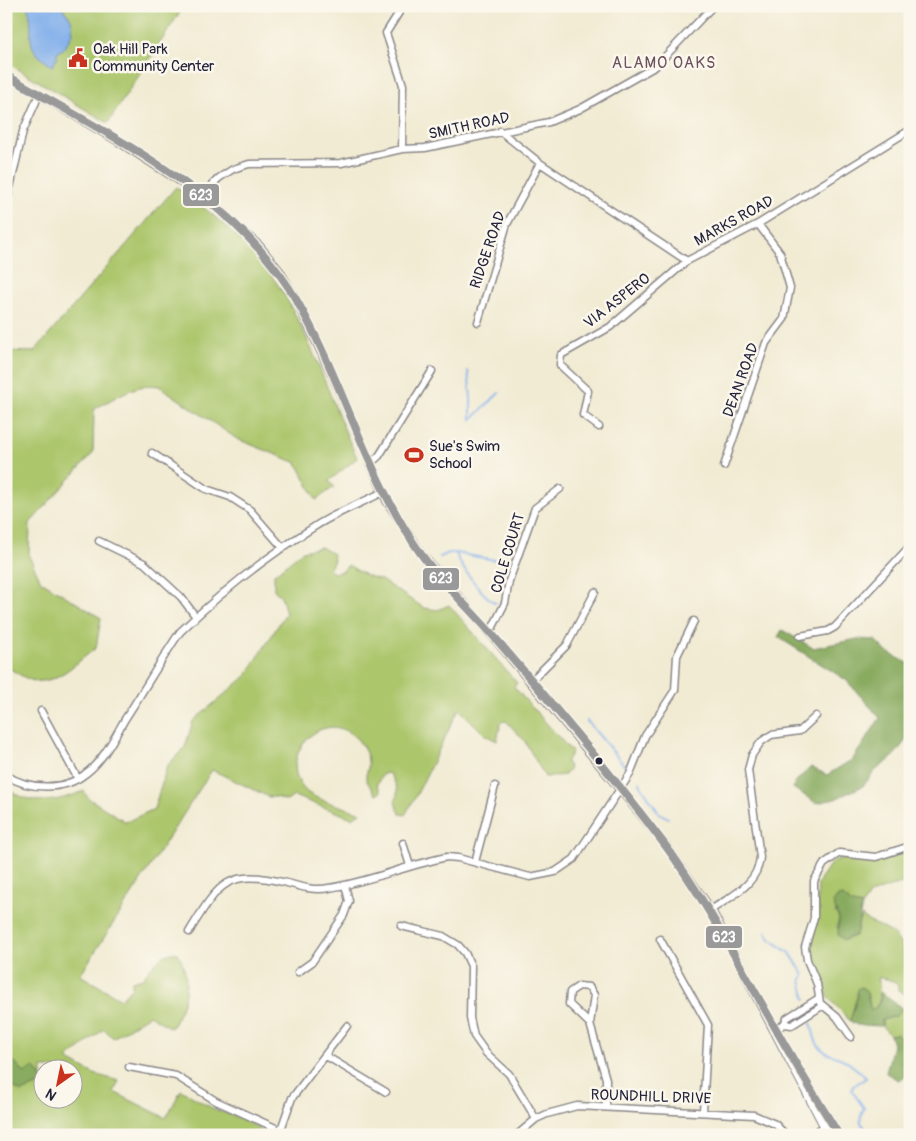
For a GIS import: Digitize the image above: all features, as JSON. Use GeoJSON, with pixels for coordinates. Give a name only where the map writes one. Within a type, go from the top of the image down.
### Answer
{"type":"FeatureCollection","features":[{"type":"Feature","properties":{"kind":"street"},"geometry":{"type":"LineString","coordinates":[[402,149],[403,85],[386,32],[403,6]]}},
{"type":"Feature","properties":{"kind":"street","name":"SMITH ROAD"},"geometry":{"type":"LineString","coordinates":[[202,195],[219,178],[233,169],[249,164],[342,163],[402,149],[425,148],[549,122],[607,96],[656,66],[713,6]]}},
{"type":"Feature","properties":{"kind":"street"},"geometry":{"type":"LineString","coordinates":[[6,75],[118,141],[202,195],[259,246],[284,278],[296,299],[332,374],[383,492],[422,556],[490,633],[667,847],[711,910],[828,1125],[839,1135]]}},
{"type":"Feature","properties":{"kind":"street"},"geometry":{"type":"LineString","coordinates":[[6,205],[23,131],[40,95]]}},
{"type":"Feature","properties":{"kind":"street","name":"MARKS ROAD"},"geometry":{"type":"LineString","coordinates":[[500,132],[540,163],[687,260],[758,224],[910,130]]}},
{"type":"Feature","properties":{"kind":"street","name":"RIDGE ROAD"},"geometry":{"type":"LineString","coordinates":[[478,322],[507,224],[540,163]]}},
{"type":"Feature","properties":{"kind":"street","name":"DEAN ROAD"},"geometry":{"type":"LineString","coordinates":[[724,466],[766,343],[784,319],[790,288],[780,253],[758,224]]}},
{"type":"Feature","properties":{"kind":"street","name":"VIA ASPERO"},"geometry":{"type":"LineString","coordinates":[[599,427],[583,415],[588,391],[560,365],[561,355],[610,327],[687,260]]}},
{"type":"Feature","properties":{"kind":"street"},"geometry":{"type":"LineString","coordinates":[[370,464],[379,456],[432,371]]}},
{"type":"Feature","properties":{"kind":"street"},"geometry":{"type":"LineString","coordinates":[[152,453],[206,488],[230,497],[250,510],[283,548]]}},
{"type":"Feature","properties":{"kind":"street","name":"COLE COURT"},"geometry":{"type":"LineString","coordinates":[[490,633],[506,603],[509,581],[535,508],[542,500],[560,489]]}},
{"type":"Feature","properties":{"kind":"street"},"geometry":{"type":"LineString","coordinates":[[6,775],[14,780],[40,787],[61,786],[78,779],[94,766],[105,753],[180,632],[196,616],[283,548],[315,526],[383,492]]}},
{"type":"Feature","properties":{"kind":"street"},"geometry":{"type":"LineString","coordinates":[[99,541],[144,563],[182,597],[196,616]]}},
{"type":"Feature","properties":{"kind":"street"},"geometry":{"type":"LineString","coordinates":[[800,636],[828,631],[835,627],[910,546]]}},
{"type":"Feature","properties":{"kind":"street"},"geometry":{"type":"LineString","coordinates":[[530,682],[567,645],[595,592]]}},
{"type":"Feature","properties":{"kind":"street"},"geometry":{"type":"LineString","coordinates":[[189,932],[209,899],[231,880],[257,876],[313,889],[344,885],[447,857],[475,862],[530,877],[555,872],[574,859],[636,764],[645,736],[675,690],[677,656],[694,621]]}},
{"type":"Feature","properties":{"kind":"street"},"geometry":{"type":"LineString","coordinates":[[41,711],[78,779]]}},
{"type":"Feature","properties":{"kind":"street"},"geometry":{"type":"LineString","coordinates":[[711,910],[750,882],[760,863],[748,770],[752,755],[761,742],[771,735],[800,731],[816,716]]}},
{"type":"Feature","properties":{"kind":"street"},"geometry":{"type":"LineString","coordinates":[[475,862],[495,786]]}},
{"type":"Feature","properties":{"kind":"street"},"geometry":{"type":"LineString","coordinates":[[403,843],[410,866]]}},
{"type":"Feature","properties":{"kind":"street"},"geometry":{"type":"LineString","coordinates":[[851,1038],[837,1017],[820,1003],[817,984],[807,960],[805,947],[813,925],[813,887],[824,864],[839,854],[876,857],[910,846]]}},
{"type":"Feature","properties":{"kind":"street"},"geometry":{"type":"LineString","coordinates":[[298,972],[312,962],[344,915],[349,901],[344,885]]}},
{"type":"Feature","properties":{"kind":"street"},"geometry":{"type":"LineString","coordinates":[[401,926],[442,936],[458,945],[465,954],[471,966],[470,1018],[474,1036],[486,1054],[509,1074],[536,1120]]}},
{"type":"Feature","properties":{"kind":"street"},"geometry":{"type":"LineString","coordinates":[[660,939],[708,1025],[703,1112]]}},
{"type":"Feature","properties":{"kind":"street"},"geometry":{"type":"LineString","coordinates":[[590,1024],[570,1004],[570,992],[579,986],[589,987],[594,995],[590,1024],[606,1079],[606,1106]]}},
{"type":"Feature","properties":{"kind":"street"},"geometry":{"type":"LineString","coordinates":[[776,1030],[784,1024],[792,1025],[820,1003]]}},
{"type":"Feature","properties":{"kind":"street"},"geometry":{"type":"LineString","coordinates":[[129,1067],[176,1076],[216,1101],[280,1132],[292,1098],[326,1056],[347,1026]]}},
{"type":"Feature","properties":{"kind":"street"},"geometry":{"type":"LineString","coordinates":[[326,1056],[386,1092]]}},
{"type":"Feature","properties":{"kind":"street","name":"ROUNDHILL DRIVE"},"geometry":{"type":"LineString","coordinates":[[517,1135],[536,1120],[564,1108],[606,1106],[754,1115],[775,1124],[786,1135]]}},
{"type":"Feature","properties":{"kind":"street"},"geometry":{"type":"LineString","coordinates":[[810,1135],[828,1125]]}},
{"type":"Feature","properties":{"kind":"street"},"geometry":{"type":"LineString","coordinates":[[828,1125],[829,1135]]}},
{"type":"Feature","properties":{"kind":"green space"},"geometry":{"type":"Polygon","coordinates":[[[6,6],[184,6],[108,123],[6,62],[6,6]]]}},
{"type":"Feature","properties":{"kind":"green space"},"geometry":{"type":"Polygon","coordinates":[[[176,187],[220,221],[248,247],[272,276],[304,331],[357,458],[329,481],[334,487],[316,500],[297,463],[237,439],[159,386],[150,385],[134,389],[94,409],[93,453],[30,523],[29,556],[41,581],[101,618],[96,648],[60,675],[44,681],[35,681],[6,667],[6,351],[34,352],[176,187]]]}},
{"type":"Feature","properties":{"kind":"green space"},"geometry":{"type":"Polygon","coordinates":[[[321,547],[333,554],[334,560],[329,570],[334,573],[343,571],[348,565],[365,575],[381,580],[424,608],[438,610],[449,605],[517,683],[514,687],[572,752],[566,762],[570,768],[565,775],[545,777],[524,740],[506,721],[501,722],[497,741],[485,735],[459,709],[405,815],[400,814],[395,802],[396,787],[389,773],[383,774],[377,784],[381,792],[376,795],[366,778],[368,763],[364,748],[357,739],[343,729],[329,727],[316,732],[306,740],[298,752],[295,766],[298,780],[307,792],[325,801],[361,813],[352,818],[294,796],[287,801],[276,797],[269,797],[212,770],[80,975],[121,999],[132,987],[132,981],[143,978],[162,957],[167,954],[178,953],[185,972],[186,982],[183,1001],[176,1019],[171,1028],[149,1015],[113,1038],[104,1029],[68,1058],[32,1058],[32,1108],[82,1108],[82,1067],[94,1074],[119,1081],[114,1092],[166,1118],[181,1090],[214,1109],[245,1120],[268,1135],[6,1135],[6,788],[26,798],[45,801],[64,798],[84,791],[88,798],[126,822],[154,809],[167,766],[185,747],[193,721],[246,676],[286,613],[281,596],[274,590],[274,574],[303,551],[321,547]]]}},
{"type":"Feature","properties":{"kind":"green space"},"geometry":{"type":"Polygon","coordinates":[[[782,630],[813,648],[857,639],[875,640],[888,653],[910,664],[910,735],[892,758],[876,770],[863,786],[835,799],[816,803],[793,788],[796,781],[811,767],[827,775],[853,759],[880,718],[846,680],[778,637],[782,630]]]}},
{"type":"Feature","properties":{"kind":"green space"},"geometry":{"type":"Polygon","coordinates":[[[910,850],[910,880],[870,894],[862,906],[852,904],[835,912],[839,918],[837,927],[844,940],[856,935],[862,916],[896,937],[904,957],[906,980],[910,981],[910,997],[898,990],[898,986],[893,981],[879,977],[880,996],[878,1003],[871,1012],[867,993],[857,997],[850,1021],[828,997],[811,958],[817,913],[818,883],[831,863],[838,859],[883,859],[910,850]]]}},
{"type":"Feature","properties":{"kind":"green space"},"geometry":{"type":"Polygon","coordinates":[[[843,896],[852,904],[862,906],[856,935],[844,940],[838,935],[839,918],[833,903],[837,897],[843,896]]]}},
{"type":"Feature","properties":{"kind":"green space"},"geometry":{"type":"Polygon","coordinates":[[[862,987],[867,993],[871,1011],[879,1003],[880,992],[903,1009],[896,1016],[882,1020],[882,1026],[857,1025],[850,1021],[857,997],[857,989],[862,987]]]}},
{"type":"Feature","properties":{"kind":"green space"},"geometry":{"type":"Polygon","coordinates":[[[903,1009],[910,1018],[910,1047],[897,1034],[890,1035],[882,1026],[882,1020],[896,1016],[903,1009]]]}},
{"type":"Feature","properties":{"kind":"green space"},"geometry":{"type":"Polygon","coordinates":[[[897,1034],[910,1047],[910,1074],[898,1080],[886,1073],[893,1045],[890,1035],[897,1034]]]}},
{"type":"Feature","properties":{"kind":"green space"},"geometry":{"type":"Polygon","coordinates":[[[7,1062],[15,1062],[24,1073],[32,1068],[32,1088],[21,1092],[12,1086],[6,1089],[7,1062]]]}},
{"type":"Feature","properties":{"kind":"water"},"geometry":{"type":"Polygon","coordinates":[[[27,6],[61,6],[71,19],[73,33],[64,48],[57,53],[57,58],[52,66],[35,51],[32,45],[30,16],[27,6]]]}},
{"type":"Feature","properties":{"kind":"waterway"},"geometry":{"type":"LineString","coordinates":[[468,371],[471,420]]}},
{"type":"Feature","properties":{"kind":"waterway"},"geometry":{"type":"LineString","coordinates":[[471,420],[499,393]]}},
{"type":"Feature","properties":{"kind":"waterway"},"geometry":{"type":"LineString","coordinates":[[440,557],[449,553],[456,553],[473,581],[485,595],[496,603]]}},
{"type":"Feature","properties":{"kind":"waterway"},"geometry":{"type":"LineString","coordinates":[[456,553],[495,560],[506,556]]}},
{"type":"Feature","properties":{"kind":"waterway"},"geometry":{"type":"LineString","coordinates":[[587,721],[625,766]]}},
{"type":"Feature","properties":{"kind":"waterway"},"geometry":{"type":"LineString","coordinates":[[639,782],[658,812],[668,818]]}},
{"type":"Feature","properties":{"kind":"waterway"},"geometry":{"type":"LineString","coordinates":[[766,931],[770,939],[790,953],[804,975],[801,981],[806,1000]]}},
{"type":"Feature","properties":{"kind":"waterway"},"geometry":{"type":"LineString","coordinates":[[811,1023],[820,1048],[847,1062],[866,1078],[853,1086],[852,1091],[864,1108],[861,1123],[872,1135]]}},
{"type":"Feature","properties":{"kind":"transit line","name":"623"},"geometry":{"type":"LineString","coordinates":[[6,75],[167,170],[205,198],[240,228],[271,263],[297,301],[314,332],[385,493],[421,554],[557,710],[679,864],[704,903],[839,1135]]}},
{"type":"Feature","properties":{"kind":"place","name":"Oak Hill Park Community Center"},"geometry":{"type":"Point","coordinates":[78,58]}},
{"type":"Feature","properties":{"kind":"place","name":"Sue's Swim School"},"geometry":{"type":"Point","coordinates":[414,455]}},
{"type":"Feature","properties":{"kind":"district","name":"ALAMO OAKS"},"geometry":{"type":"Point","coordinates":[664,63]}}]}
